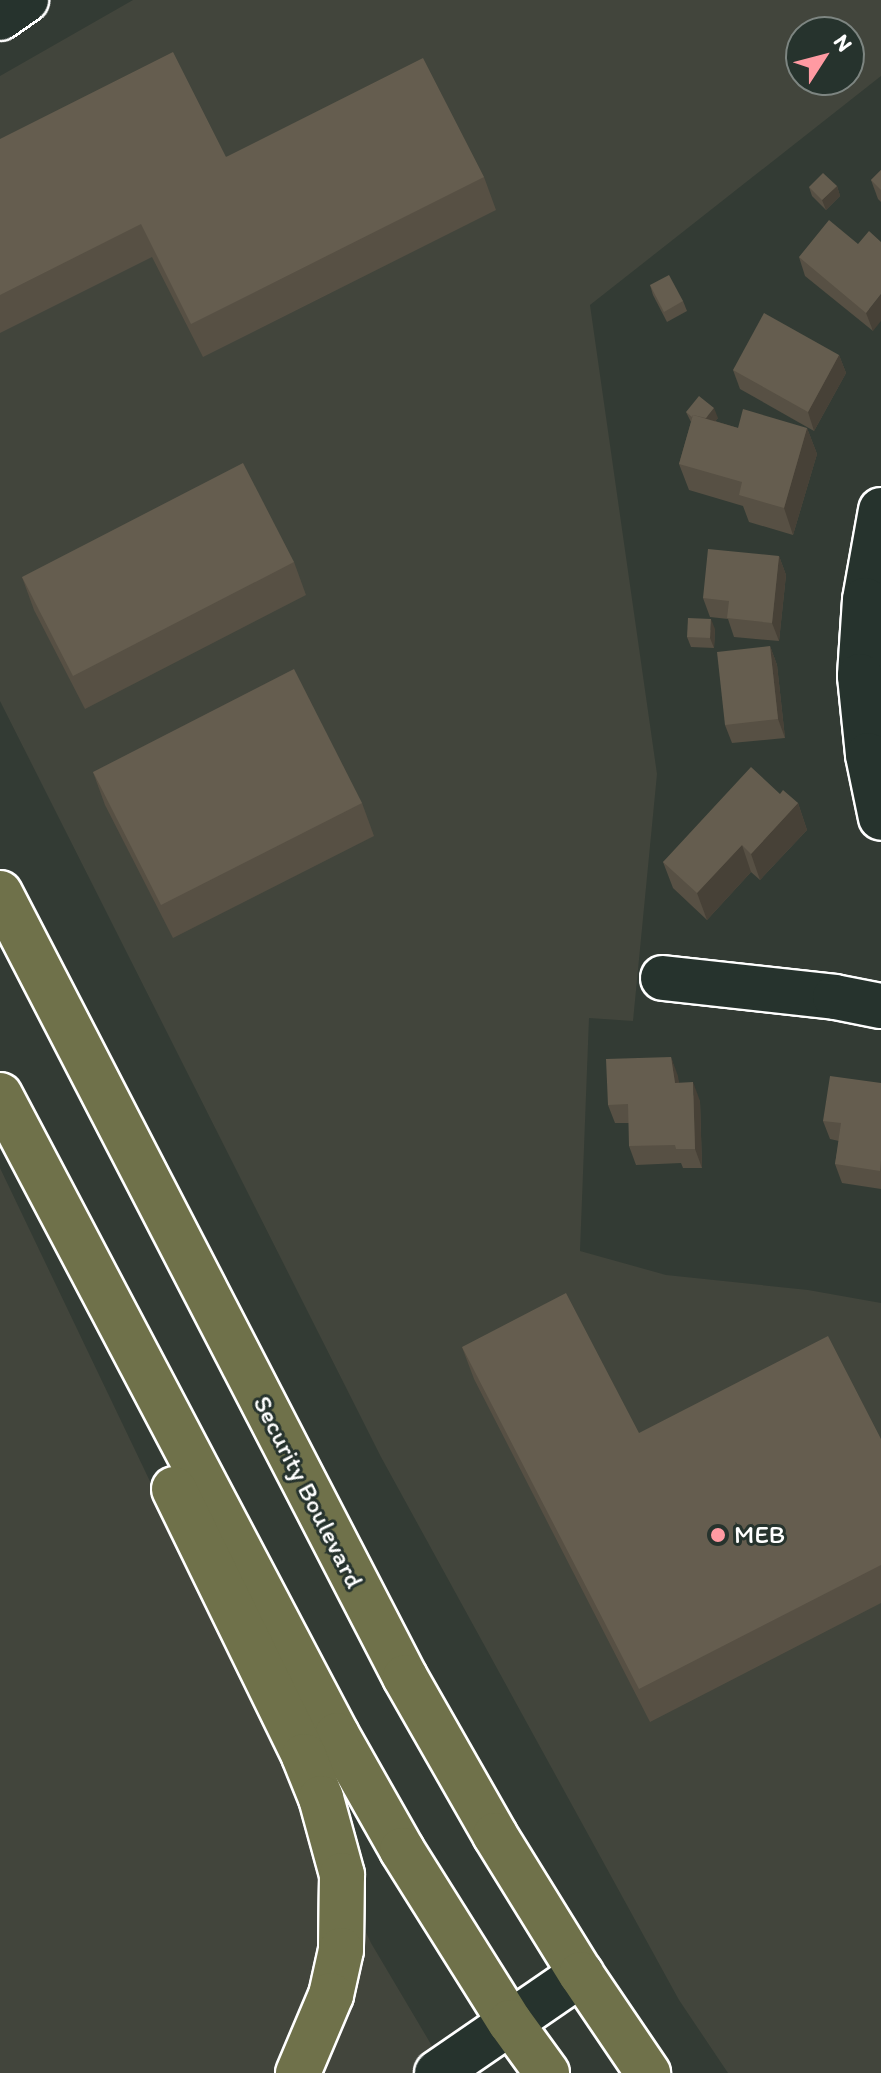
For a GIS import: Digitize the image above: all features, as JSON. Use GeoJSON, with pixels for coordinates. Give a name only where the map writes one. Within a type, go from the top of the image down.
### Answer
{"type":"FeatureCollection","features":[{"type":"Feature","properties":{"kind":"main road","name":"Security Boulevard"},"geometry":{"type":"LineString","coordinates":[[0,893],[398,1664],[495,1835],[581,1974],[648,2073]]}},
{"type":"Feature","properties":{"kind":"main road"},"geometry":{"type":"LineString","coordinates":[[0,1095],[337,1735],[402,1850],[510,2022],[547,2073]]}},
{"type":"Feature","properties":{"kind":"main road"},"geometry":{"type":"LineString","coordinates":[[79,1249],[117,1372],[304,1756],[333,1839],[342,1875],[341,1950],[331,1995],[298,2073]]}},
{"type":"Feature","properties":{"kind":"street"},"geometry":{"type":"LineString","coordinates":[[0,18],[26,0]]}},
{"type":"Feature","properties":{"kind":"street"},"geometry":{"type":"LineString","coordinates":[[881,510],[865,600],[860,676],[868,755],[881,818]]}},
{"type":"Feature","properties":{"kind":"street"},"geometry":{"type":"LineString","coordinates":[[663,978],[835,997],[881,1006]]}},
{"type":"Feature","properties":{"kind":"street"},"geometry":{"type":"LineString","coordinates":[[437,2073],[581,1974]]}},
{"type":"Feature","properties":{"kind":"shaded area"},"geometry":{"type":"Polygon","coordinates":[[[133,0],[881,0],[881,76],[865,89],[865,16],[785,16],[785,96],[856,96],[590,305],[657,774],[633,1021],[589,1018],[580,1251],[666,1275],[808,1290],[881,1303],[881,2073],[728,2073],[679,2000],[381,1457],[0,701],[0,76],[133,0]]]}},
{"type":"Feature","properties":{"kind":"shaded area"},"geometry":{"type":"Polygon","coordinates":[[[0,1168],[371,1943],[448,2073],[0,2073],[0,1168]]]}},
{"type":"Feature","properties":{"kind":"building"},"geometry":{"type":"Polygon","coordinates":[[[173,52],[226,157],[423,58],[484,177],[191,324],[141,224],[0,295],[0,139],[173,52]]]}},
{"type":"Feature","properties":{"kind":"building"},"geometry":{"type":"Polygon","coordinates":[[[881,170],[881,190],[871,180],[881,170]]]}},
{"type":"Feature","properties":{"kind":"building"},"geometry":{"type":"Polygon","coordinates":[[[823,173],[837,186],[822,200],[809,187],[823,173]]]}},
{"type":"Feature","properties":{"kind":"building"},"geometry":{"type":"Polygon","coordinates":[[[829,220],[858,244],[869,231],[881,242],[881,294],[866,313],[799,257],[829,220]]]}},
{"type":"Feature","properties":{"kind":"building"},"geometry":{"type":"Polygon","coordinates":[[[669,275],[683,301],[664,312],[650,285],[669,275]]]}},
{"type":"Feature","properties":{"kind":"building"},"geometry":{"type":"Polygon","coordinates":[[[764,313],[839,355],[808,412],[733,370],[764,313]]]}},
{"type":"Feature","properties":{"kind":"building"},"geometry":{"type":"Polygon","coordinates":[[[699,396],[714,408],[706,418],[692,417],[686,412],[699,396]]]}},
{"type":"Feature","properties":{"kind":"building"},"geometry":{"type":"Polygon","coordinates":[[[743,409],[807,428],[784,508],[739,495],[742,482],[679,464],[693,415],[738,428],[743,409]]]}},
{"type":"Feature","properties":{"kind":"building"},"geometry":{"type":"Polygon","coordinates":[[[243,463],[294,562],[73,676],[22,577],[243,463]]]}},
{"type":"Feature","properties":{"kind":"building"},"geometry":{"type":"Polygon","coordinates":[[[708,549],[779,556],[772,623],[727,618],[729,601],[703,598],[708,549]]]}},
{"type":"Feature","properties":{"kind":"building"},"geometry":{"type":"Polygon","coordinates":[[[688,618],[711,619],[710,638],[687,637],[688,618]]]}},
{"type":"Feature","properties":{"kind":"building"},"geometry":{"type":"Polygon","coordinates":[[[770,646],[778,719],[725,725],[717,652],[770,646]]]}},
{"type":"Feature","properties":{"kind":"building"},"geometry":{"type":"Polygon","coordinates":[[[294,669],[362,803],[161,905],[93,772],[294,669]]]}},
{"type":"Feature","properties":{"kind":"building"},"geometry":{"type":"Polygon","coordinates":[[[751,767],[780,794],[783,790],[798,803],[751,854],[742,845],[697,893],[663,862],[751,767]]]}},
{"type":"Feature","properties":{"kind":"building"},"geometry":{"type":"Polygon","coordinates":[[[671,1057],[675,1083],[693,1082],[695,1149],[676,1149],[675,1145],[629,1146],[628,1104],[608,1105],[606,1059],[671,1057]]]}},
{"type":"Feature","properties":{"kind":"building"},"geometry":{"type":"Polygon","coordinates":[[[830,1076],[881,1083],[880,1171],[835,1164],[841,1123],[823,1121],[830,1076]]]}},
{"type":"Feature","properties":{"kind":"building","name":"MEB"},"geometry":{"type":"Polygon","coordinates":[[[566,1293],[639,1433],[828,1336],[881,1439],[881,1565],[639,1689],[462,1347],[566,1293]]]}},
{"type":"Feature","properties":{"kind":"place","name":"MEB"},"geometry":{"type":"Point","coordinates":[718,1535]}}]}
